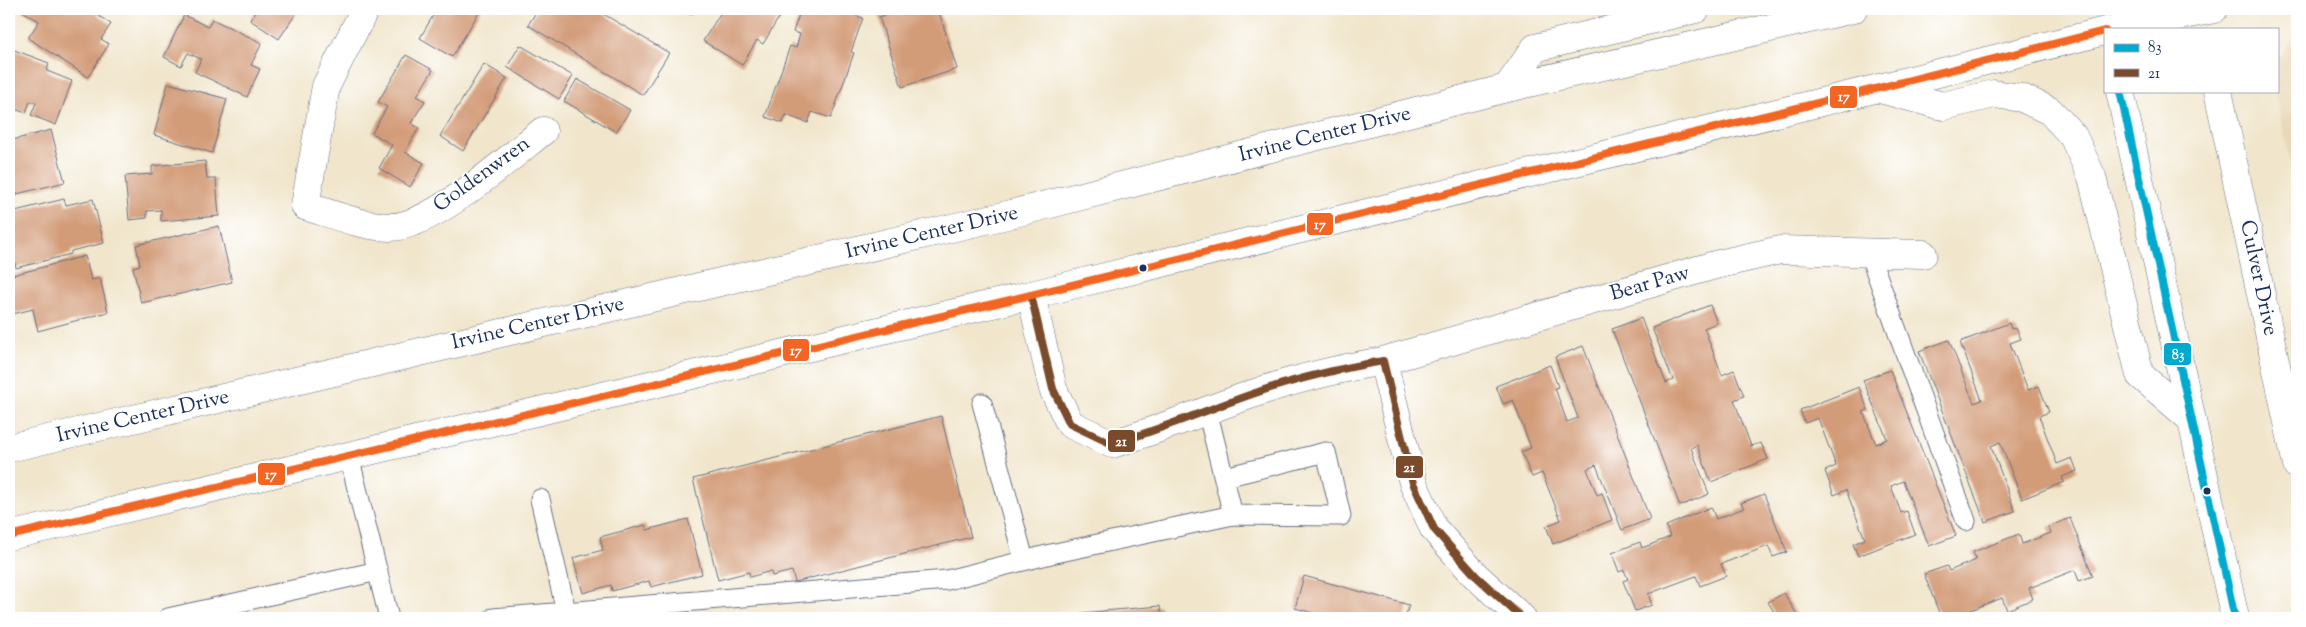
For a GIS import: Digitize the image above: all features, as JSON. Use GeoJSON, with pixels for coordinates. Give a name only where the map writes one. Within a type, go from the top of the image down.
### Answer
{"type":"FeatureCollection","features":[{"type":"Feature","properties":{"kind":"main road","name":"Goldenwren"},"geometry":{"type":"LineString","coordinates":[[365,9],[326,86],[304,206],[361,222],[391,227],[420,219],[447,206],[543,131]]}},
{"type":"Feature","properties":{"kind":"main road"},"geometry":{"type":"LineString","coordinates":[[1507,88],[1535,48],[1696,9]]}},
{"type":"Feature","properties":{"kind":"main road","name":"Irvine Center Drive"},"geometry":{"type":"LineString","coordinates":[[9,448],[1007,216],[1507,88],[1853,9]]}},
{"type":"Feature","properties":{"kind":"main road"},"geometry":{"type":"LineString","coordinates":[[2101,9],[2105,28]]}},
{"type":"Feature","properties":{"kind":"main road"},"geometry":{"type":"LineString","coordinates":[[2120,28],[2205,14]]}},
{"type":"Feature","properties":{"kind":"main road"},"geometry":{"type":"LineString","coordinates":[[9,536],[1031,295],[1878,88],[2104,30]]}},
{"type":"Feature","properties":{"kind":"main road"},"geometry":{"type":"LineString","coordinates":[[1878,88],[1943,106],[1994,94],[2022,98],[2050,111],[2073,136],[2092,177],[2140,375],[2191,419]]}},
{"type":"Feature","properties":{"kind":"main road"},"geometry":{"type":"LineString","coordinates":[[2120,92],[2236,618]]}},
{"type":"Feature","properties":{"kind":"main road","name":"Culver Drive"},"geometry":{"type":"LineString","coordinates":[[2218,92],[2297,465]]}},
{"type":"Feature","properties":{"kind":"main road","name":"Bear Paw"},"geometry":{"type":"LineString","coordinates":[[1031,295],[1053,389],[1070,424],[1112,444],[1154,431],[1266,389],[1339,369],[1383,361],[1715,265],[1780,250],[1923,254]]}},
{"type":"Feature","properties":{"kind":"main road"},"geometry":{"type":"LineString","coordinates":[[1383,361],[1414,483],[1434,530],[1476,576],[1522,618]]}},
{"type":"Feature","properties":{"kind":"lane"},"geometry":{"type":"LineString","coordinates":[[1869,252],[1966,521]]}},
{"type":"Feature","properties":{"kind":"lane"},"geometry":{"type":"LineString","coordinates":[[982,403],[1024,560]]}},
{"type":"Feature","properties":{"kind":"lane"},"geometry":{"type":"LineString","coordinates":[[1207,410],[1233,515]]}},
{"type":"Feature","properties":{"kind":"lane"},"geometry":{"type":"LineString","coordinates":[[493,618],[811,593],[948,580],[1024,560],[1233,515],[1341,516],[1326,452],[1224,477]]}},
{"type":"Feature","properties":{"kind":"lane"},"geometry":{"type":"LineString","coordinates":[[349,456],[390,618]]}},
{"type":"Feature","properties":{"kind":"lane"},"geometry":{"type":"LineString","coordinates":[[540,500],[566,611]]}},
{"type":"Feature","properties":{"kind":"lane"},"geometry":{"type":"LineString","coordinates":[[168,618],[378,571]]}},
{"type":"Feature","properties":{"kind":"shaded area"},"geometry":{"type":"Polygon","coordinates":[[[2297,39],[2297,195],[2275,92],[2278,92],[2278,58],[2291,42],[2297,39]]]}},
{"type":"Feature","properties":{"kind":"building"},"geometry":{"type":"Polygon","coordinates":[[[19,9],[88,9],[111,24],[101,39],[109,44],[88,77],[28,38],[39,21],[19,9]]]}},
{"type":"Feature","properties":{"kind":"building"},"geometry":{"type":"Polygon","coordinates":[[[257,9],[299,9],[279,39],[250,20],[257,9]]]}},
{"type":"Feature","properties":{"kind":"building"},"geometry":{"type":"Polygon","coordinates":[[[437,9],[481,9],[452,57],[420,38],[437,9]]]}},
{"type":"Feature","properties":{"kind":"building"},"geometry":{"type":"Polygon","coordinates":[[[538,9],[595,9],[669,53],[643,95],[528,25],[538,9]]]}},
{"type":"Feature","properties":{"kind":"building"},"geometry":{"type":"Polygon","coordinates":[[[679,9],[695,9],[691,15],[679,9]]]}},
{"type":"Feature","properties":{"kind":"building"},"geometry":{"type":"Polygon","coordinates":[[[723,9],[784,9],[763,44],[757,40],[742,65],[703,41],[723,9]]]}},
{"type":"Feature","properties":{"kind":"building"},"geometry":{"type":"Polygon","coordinates":[[[801,9],[835,9],[863,18],[851,52],[854,53],[831,118],[812,112],[808,123],[786,115],[783,123],[765,117],[790,46],[796,48],[800,34],[793,32],[801,9]]]}},
{"type":"Feature","properties":{"kind":"building"},"geometry":{"type":"Polygon","coordinates":[[[898,9],[938,9],[957,69],[902,87],[879,17],[899,11],[898,9]]]}},
{"type":"Feature","properties":{"kind":"building"},"geometry":{"type":"Polygon","coordinates":[[[184,15],[208,27],[212,19],[262,43],[251,65],[260,69],[247,97],[195,72],[201,59],[188,53],[181,66],[164,57],[184,15]]]}},
{"type":"Feature","properties":{"kind":"building"},"geometry":{"type":"Polygon","coordinates":[[[520,45],[573,76],[559,99],[507,67],[520,45]]]}},
{"type":"Feature","properties":{"kind":"building"},"geometry":{"type":"Polygon","coordinates":[[[9,48],[49,63],[47,71],[72,81],[56,125],[31,115],[36,103],[30,101],[26,113],[9,107],[9,48]]]}},
{"type":"Feature","properties":{"kind":"building"},"geometry":{"type":"Polygon","coordinates":[[[406,55],[433,70],[417,96],[425,101],[411,123],[419,128],[405,152],[424,163],[410,187],[379,168],[392,145],[372,133],[387,107],[378,102],[406,55]]]}},
{"type":"Feature","properties":{"kind":"building"},"geometry":{"type":"Polygon","coordinates":[[[484,64],[507,78],[463,151],[440,136],[484,64]]]}},
{"type":"Feature","properties":{"kind":"building"},"geometry":{"type":"Polygon","coordinates":[[[577,79],[630,110],[616,132],[564,101],[577,79]]]}},
{"type":"Feature","properties":{"kind":"building"},"geometry":{"type":"Polygon","coordinates":[[[168,83],[227,99],[212,153],[154,135],[168,83]]]}},
{"type":"Feature","properties":{"kind":"building"},"geometry":{"type":"Polygon","coordinates":[[[51,130],[65,182],[17,194],[17,196],[9,199],[9,141],[51,130]]]}},
{"type":"Feature","properties":{"kind":"building"},"geometry":{"type":"Polygon","coordinates":[[[205,161],[207,179],[216,179],[219,216],[161,221],[161,210],[147,211],[147,218],[129,220],[125,176],[152,174],[152,166],[205,161]]]}},
{"type":"Feature","properties":{"kind":"building"},"geometry":{"type":"Polygon","coordinates":[[[64,199],[66,205],[93,199],[104,243],[71,251],[71,254],[16,268],[9,236],[9,231],[15,230],[11,212],[64,199]]]}},
{"type":"Feature","properties":{"kind":"building"},"geometry":{"type":"Polygon","coordinates":[[[219,226],[232,282],[141,303],[133,267],[140,265],[136,245],[219,226]]]}},
{"type":"Feature","properties":{"kind":"building"},"geometry":{"type":"Polygon","coordinates":[[[85,256],[91,280],[100,278],[108,312],[38,331],[33,309],[9,315],[9,276],[85,256]]]}},
{"type":"Feature","properties":{"kind":"building"},"geometry":{"type":"Polygon","coordinates":[[[1710,305],[1717,323],[1704,328],[1722,375],[1734,370],[1744,396],[1734,400],[1751,446],[1761,443],[1768,459],[1711,482],[1697,445],[1691,448],[1709,494],[1680,506],[1612,329],[1641,318],[1666,383],[1673,380],[1652,328],[1710,305]]]}},
{"type":"Feature","properties":{"kind":"building"},"geometry":{"type":"Polygon","coordinates":[[[2009,323],[2011,329],[2016,328],[2021,339],[2010,343],[2028,390],[2039,386],[2049,412],[2039,416],[2057,464],[2072,458],[2077,471],[2062,477],[2064,482],[2022,499],[2000,442],[1991,446],[2015,511],[1985,522],[1919,351],[1949,340],[1974,403],[1982,400],[1960,342],[2009,323]]]}},
{"type":"Feature","properties":{"kind":"building"},"geometry":{"type":"Polygon","coordinates":[[[1583,346],[1650,519],[1622,530],[1596,465],[1587,469],[1597,495],[1602,493],[1612,520],[1553,544],[1546,526],[1561,520],[1542,473],[1532,477],[1521,452],[1531,448],[1513,400],[1503,404],[1496,386],[1550,365],[1558,387],[1555,388],[1567,422],[1578,418],[1555,357],[1583,346]]]}},
{"type":"Feature","properties":{"kind":"building"},"geometry":{"type":"Polygon","coordinates":[[[1890,370],[1956,536],[1929,546],[1903,481],[1891,486],[1901,513],[1907,511],[1915,534],[1858,556],[1853,544],[1865,539],[1846,490],[1834,495],[1825,471],[1836,466],[1818,418],[1805,423],[1800,410],[1859,387],[1868,410],[1863,412],[1876,444],[1887,439],[1863,380],[1890,370]]]}},
{"type":"Feature","properties":{"kind":"building"},"geometry":{"type":"Polygon","coordinates":[[[941,416],[971,537],[795,582],[792,571],[772,576],[771,571],[750,577],[749,572],[718,580],[693,479],[941,416]]]}},
{"type":"Feature","properties":{"kind":"building"},"geometry":{"type":"Polygon","coordinates":[[[1764,494],[1787,552],[1773,557],[1768,546],[1721,564],[1726,576],[1700,586],[1696,576],[1648,594],[1652,605],[1635,611],[1623,581],[1628,579],[1624,570],[1619,572],[1612,553],[1640,542],[1642,548],[1670,537],[1666,526],[1711,507],[1716,519],[1744,508],[1741,503],[1764,494]]]}},
{"type":"Feature","properties":{"kind":"building"},"geometry":{"type":"Polygon","coordinates":[[[2070,518],[2093,576],[2079,581],[2075,570],[2029,588],[2033,599],[2007,610],[2002,598],[1955,616],[1956,618],[1941,618],[1924,574],[1947,566],[1949,571],[1976,560],[1973,552],[2019,534],[2022,544],[2051,533],[2048,527],[2070,518]]]}},
{"type":"Feature","properties":{"kind":"building"},"geometry":{"type":"Polygon","coordinates":[[[688,519],[702,574],[651,587],[649,581],[612,591],[611,585],[583,593],[573,558],[603,550],[600,537],[645,525],[647,530],[688,519]]]}},
{"type":"Feature","properties":{"kind":"building"},"geometry":{"type":"Polygon","coordinates":[[[1304,576],[1409,605],[1405,618],[1311,618],[1313,613],[1295,608],[1304,576]]]}},
{"type":"Feature","properties":{"kind":"building"},"geometry":{"type":"Polygon","coordinates":[[[1784,593],[1799,618],[1764,618],[1774,612],[1768,602],[1784,593]]]}},
{"type":"Feature","properties":{"kind":"building"},"geometry":{"type":"Polygon","coordinates":[[[1160,606],[1162,618],[1081,618],[1081,613],[1160,606]]]}},
{"type":"Feature","properties":{"kind":"transit line","name":"17"},"geometry":{"type":"LineString","coordinates":[[9,536],[1031,295],[2104,31]]}},
{"type":"Feature","properties":{"kind":"transit line","name":"83"},"geometry":{"type":"LineString","coordinates":[[2120,92],[2235,618]]}},
{"type":"Feature","properties":{"kind":"transit line","name":"21"},"geometry":{"type":"LineString","coordinates":[[1031,295],[1053,389],[1070,424],[1112,444],[1279,385],[1323,373],[1383,361],[1413,483],[1434,529],[1476,576],[1522,618]]}}]}
